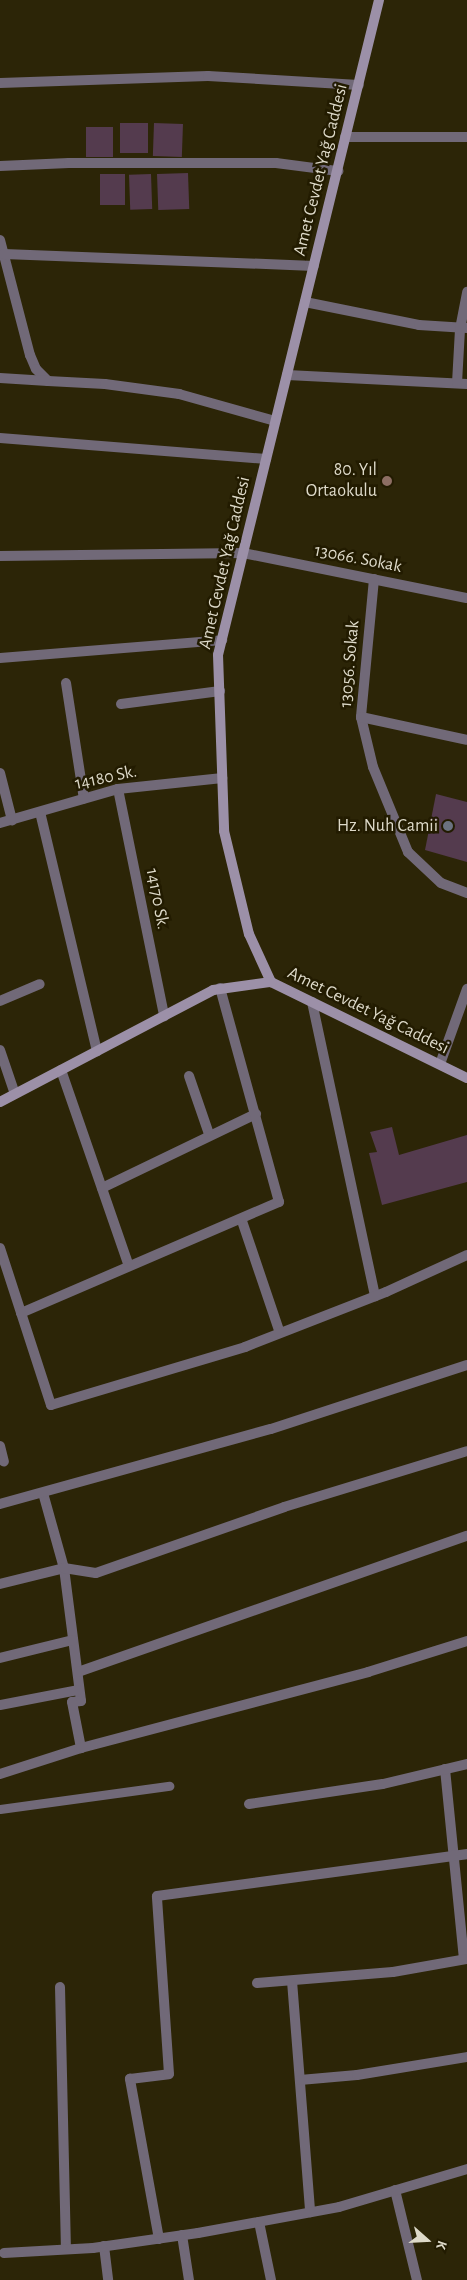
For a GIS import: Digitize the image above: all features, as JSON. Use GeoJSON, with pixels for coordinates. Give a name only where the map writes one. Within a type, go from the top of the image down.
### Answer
{"type":"FeatureCollection","features":[{"type":"Feature","properties":{"kind":"street","name":"Amet Cevdet Yağ Caddesi"},"geometry":{"type":"LineString","coordinates":[[379,0],[218,655],[224,831],[249,934],[271,982],[467,1078]]}},
{"type":"Feature","properties":{"kind":"street"},"geometry":{"type":"LineString","coordinates":[[0,83],[208,76],[359,85]]}},
{"type":"Feature","properties":{"kind":"street"},"geometry":{"type":"LineString","coordinates":[[345,137],[467,137]]}},
{"type":"Feature","properties":{"kind":"street"},"geometry":{"type":"LineString","coordinates":[[0,166],[69,163],[276,163],[338,171]]}},
{"type":"Feature","properties":{"kind":"street"},"geometry":{"type":"LineString","coordinates":[[0,240],[30,355],[36,369],[48,381]]}},
{"type":"Feature","properties":{"kind":"street"},"geometry":{"type":"LineString","coordinates":[[4,254],[314,266]]}},
{"type":"Feature","properties":{"kind":"street"},"geometry":{"type":"LineString","coordinates":[[287,376],[462,383],[463,329],[467,292]]}},
{"type":"Feature","properties":{"kind":"street"},"geometry":{"type":"LineString","coordinates":[[305,302],[419,325],[463,329]]}},
{"type":"Feature","properties":{"kind":"street"},"geometry":{"type":"LineString","coordinates":[[0,378],[105,384],[179,394],[275,422]]}},
{"type":"Feature","properties":{"kind":"street"},"geometry":{"type":"LineString","coordinates":[[0,438],[266,459]]}},
{"type":"Feature","properties":{"kind":"street","name":"13066. Sokak"},"geometry":{"type":"LineString","coordinates":[[0,556],[243,552],[467,598]]}},
{"type":"Feature","properties":{"kind":"street","name":"13056. Sokak"},"geometry":{"type":"LineString","coordinates":[[374,578],[361,717],[373,767],[408,852],[442,883],[467,893]]}},
{"type":"Feature","properties":{"kind":"street"},"geometry":{"type":"LineString","coordinates":[[0,658],[222,640]]}},
{"type":"Feature","properties":{"kind":"street"},"geometry":{"type":"LineString","coordinates":[[66,683],[84,799]]}},
{"type":"Feature","properties":{"kind":"street"},"geometry":{"type":"LineString","coordinates":[[121,704],[220,691]]}},
{"type":"Feature","properties":{"kind":"street"},"geometry":{"type":"LineString","coordinates":[[361,717],[467,740]]}},
{"type":"Feature","properties":{"kind":"street"},"geometry":{"type":"LineString","coordinates":[[0,773],[12,820]]}},
{"type":"Feature","properties":{"kind":"street","name":"14180 Sk."},"geometry":{"type":"LineString","coordinates":[[0,823],[118,788],[222,778]]}},
{"type":"Feature","properties":{"kind":"street","name":"14170 Sk."},"geometry":{"type":"LineString","coordinates":[[118,788],[164,1016]]}},
{"type":"Feature","properties":{"kind":"street"},"geometry":{"type":"LineString","coordinates":[[40,812],[97,1051]]}},
{"type":"Feature","properties":{"kind":"street"},"geometry":{"type":"LineString","coordinates":[[0,1102],[220,988],[271,982]]}},
{"type":"Feature","properties":{"kind":"street"},"geometry":{"type":"LineString","coordinates":[[0,1001],[40,984]]}},
{"type":"Feature","properties":{"kind":"street"},"geometry":{"type":"LineString","coordinates":[[21,1313],[129,1266],[242,1221],[279,1202],[220,988]]}},
{"type":"Feature","properties":{"kind":"street"},"geometry":{"type":"LineString","coordinates":[[440,1064],[467,989]]}},
{"type":"Feature","properties":{"kind":"street"},"geometry":{"type":"LineString","coordinates":[[312,1002],[375,1296]]}},
{"type":"Feature","properties":{"kind":"street"},"geometry":{"type":"LineString","coordinates":[[0,1050],[15,1094]]}},
{"type":"Feature","properties":{"kind":"street"},"geometry":{"type":"LineString","coordinates":[[61,1070],[129,1266]]}},
{"type":"Feature","properties":{"kind":"street"},"geometry":{"type":"LineString","coordinates":[[189,1076],[209,1134]]}},
{"type":"Feature","properties":{"kind":"street"},"geometry":{"type":"LineString","coordinates":[[102,1188],[209,1134],[256,1114]]}},
{"type":"Feature","properties":{"kind":"street"},"geometry":{"type":"LineString","coordinates":[[242,1221],[280,1333]]}},
{"type":"Feature","properties":{"kind":"street"},"geometry":{"type":"LineString","coordinates":[[1,1252],[51,1405],[280,1333],[375,1296],[467,1255]]}},
{"type":"Feature","properties":{"kind":"street"},"geometry":{"type":"LineString","coordinates":[[0,1504],[271,1429],[467,1365]]}},
{"type":"Feature","properties":{"kind":"street"},"geometry":{"type":"LineString","coordinates":[[0,1446],[4,1462]]}},
{"type":"Feature","properties":{"kind":"street"},"geometry":{"type":"LineString","coordinates":[[0,1584],[64,1568],[96,1573],[284,1507],[467,1451]]}},
{"type":"Feature","properties":{"kind":"street"},"geometry":{"type":"LineString","coordinates":[[43,1493],[64,1568],[78,1672],[78,1690],[81,1701],[72,1702],[81,1748]]}},
{"type":"Feature","properties":{"kind":"street"},"geometry":{"type":"LineString","coordinates":[[78,1672],[467,1536]]}},
{"type":"Feature","properties":{"kind":"street"},"geometry":{"type":"LineString","coordinates":[[0,1658],[74,1640]]}},
{"type":"Feature","properties":{"kind":"street"},"geometry":{"type":"LineString","coordinates":[[0,1774],[81,1748],[368,1672],[467,1641]]}},
{"type":"Feature","properties":{"kind":"street"},"geometry":{"type":"LineString","coordinates":[[0,1705],[78,1690]]}},
{"type":"Feature","properties":{"kind":"street"},"geometry":{"type":"LineString","coordinates":[[249,1804],[383,1784],[467,1764]]}},
{"type":"Feature","properties":{"kind":"street"},"geometry":{"type":"LineString","coordinates":[[257,1983],[393,1972],[466,1959],[445,1769]]}},
{"type":"Feature","properties":{"kind":"street"},"geometry":{"type":"LineString","coordinates":[[159,2239],[130,2079],[169,2074],[157,1896],[467,1854]]}},
{"type":"Feature","properties":{"kind":"street"},"geometry":{"type":"LineString","coordinates":[[292,1980],[310,2212]]}},
{"type":"Feature","properties":{"kind":"street"},"geometry":{"type":"LineString","coordinates":[[60,1987],[66,2249]]}},
{"type":"Feature","properties":{"kind":"street"},"geometry":{"type":"LineString","coordinates":[[300,2080],[357,2076],[467,2057]]}},
{"type":"Feature","properties":{"kind":"street"},"geometry":{"type":"LineString","coordinates":[[4,2253],[104,2246],[182,2236],[260,2222],[310,2212],[396,2190],[467,2169]]}},
{"type":"Feature","properties":{"kind":"street"},"geometry":{"type":"LineString","coordinates":[[396,2190],[417,2280]]}},
{"type":"Feature","properties":{"kind":"street"},"geometry":{"type":"LineString","coordinates":[[260,2222],[271,2280]]}},
{"type":"Feature","properties":{"kind":"street"},"geometry":{"type":"LineString","coordinates":[[182,2236],[188,2280]]}},
{"type":"Feature","properties":{"kind":"street"},"geometry":{"type":"LineString","coordinates":[[104,2246],[108,2280]]}},
{"type":"Feature","properties":{"kind":"lane"},"geometry":{"type":"LineString","coordinates":[[0,1808],[170,1786]]}},
{"type":"Feature","properties":{"kind":"building"},"geometry":{"type":"Polygon","coordinates":[[[120,123],[148,123],[148,153],[120,153],[120,123]]]}},
{"type":"Feature","properties":{"kind":"building"},"geometry":{"type":"Polygon","coordinates":[[[154,123],[183,124],[182,157],[153,156],[154,123]]]}},
{"type":"Feature","properties":{"kind":"building"},"geometry":{"type":"Polygon","coordinates":[[[86,127],[113,127],[113,157],[86,157],[86,127]]]}},
{"type":"Feature","properties":{"kind":"building"},"geometry":{"type":"Polygon","coordinates":[[[188,173],[189,209],[158,210],[157,174],[188,173]]]}},
{"type":"Feature","properties":{"kind":"building"},"geometry":{"type":"Polygon","coordinates":[[[100,174],[125,174],[125,205],[100,205],[100,174]]]}},
{"type":"Feature","properties":{"kind":"building"},"geometry":{"type":"Polygon","coordinates":[[[151,174],[152,209],[130,210],[129,175],[151,174]]]}},
{"type":"Feature","properties":{"kind":"building","name":"Hz. Nuh Camii"},"geometry":{"type":"Polygon","coordinates":[[[436,794],[467,802],[467,862],[425,850],[436,794]]]}},
{"type":"Feature","properties":{"kind":"building"},"geometry":{"type":"Polygon","coordinates":[[[392,1127],[399,1155],[467,1135],[467,1182],[382,1205],[369,1153],[377,1152],[370,1132],[392,1127]]]}},
{"type":"Feature","properties":{"kind":"place","name":"80. Yıl Ortaokulu"},"geometry":{"type":"Point","coordinates":[387,481]}},
{"type":"Feature","properties":{"kind":"place","name":"Hz. Nuh Camii"},"geometry":{"type":"Point","coordinates":[448,826]}}]}
